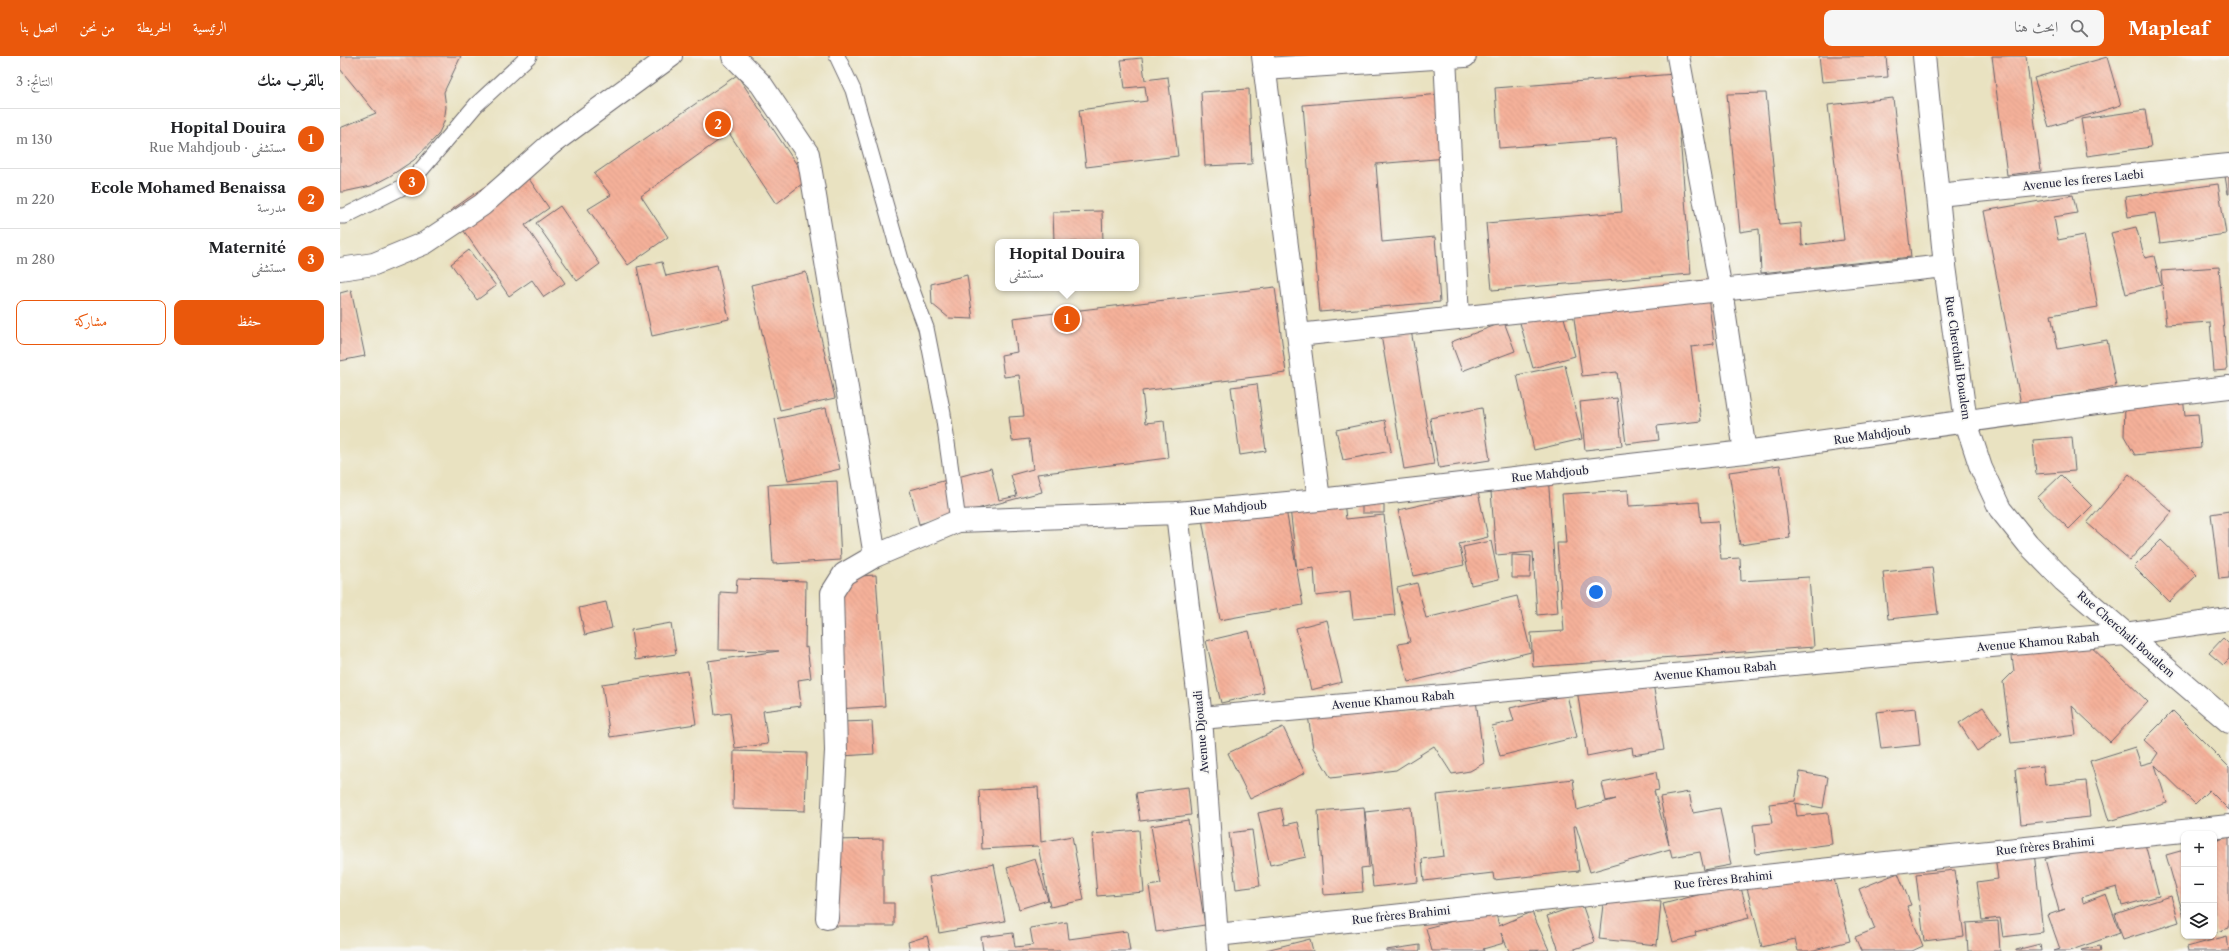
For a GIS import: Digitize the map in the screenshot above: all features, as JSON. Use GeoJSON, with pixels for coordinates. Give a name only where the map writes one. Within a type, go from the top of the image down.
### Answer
{"type":"FeatureCollection","features":[{"type":"Feature","properties":{"kind":"street"},"geometry":{"type":"LineString","coordinates":[[340,269],[374,264],[425,243],[482,205],[552,144],[671,56]]}},
{"type":"Feature","properties":{"kind":"street"},"geometry":{"type":"LineString","coordinates":[[733,56],[761,84],[808,154],[875,556]]}},
{"type":"Feature","properties":{"kind":"street"},"geometry":{"type":"LineString","coordinates":[[1678,56],[1721,290],[1745,452]]}},
{"type":"Feature","properties":{"kind":"street","name":"Rue Cherchali Boualem"},"geometry":{"type":"LineString","coordinates":[[1924,56],[1945,266],[1966,422],[1981,468],[2000,509],[2028,544],[2064,581],[2229,722]]}},
{"type":"Feature","properties":{"kind":"street"},"geometry":{"type":"LineString","coordinates":[[1319,500],[1263,62],[1455,57],[1458,318]]}},
{"type":"Feature","properties":{"kind":"street","name":"Avenue les freres Laebi"},"geometry":{"type":"LineString","coordinates":[[1938,196],[2229,165]]}},
{"type":"Feature","properties":{"kind":"street"},"geometry":{"type":"LineString","coordinates":[[1298,335],[1945,266]]}},
{"type":"Feature","properties":{"kind":"street","name":"Rue Mahdjoub"},"geometry":{"type":"LineString","coordinates":[[827,918],[836,751],[832,593],[844,574],[875,556],[958,521],[1177,513],[1319,500],[1745,452],[2118,400],[2229,387]]}},
{"type":"Feature","properties":{"kind":"street","name":"Avenue Djouadi"},"geometry":{"type":"LineString","coordinates":[[1177,513],[1201,718],[1218,943]]}},
{"type":"Feature","properties":{"kind":"street","name":"Avenue Khamou Rabah"},"geometry":{"type":"LineString","coordinates":[[1201,718],[2125,634],[2229,618]]}},
{"type":"Feature","properties":{"kind":"street","name":"Rue frères Brahimi"},"geometry":{"type":"LineString","coordinates":[[1218,943],[2229,826]]}},
{"type":"Feature","properties":{"kind":"lane"},"geometry":{"type":"LineString","coordinates":[[340,216],[345,216],[409,184],[476,105],[529,56]]}},
{"type":"Feature","properties":{"kind":"lane"},"geometry":{"type":"LineString","coordinates":[[837,56],[854,90],[902,263],[926,328],[943,414],[958,521]]}},
{"type":"Feature","properties":{"kind":"building"},"geometry":{"type":"Polygon","coordinates":[[[340,56],[461,56],[444,92],[446,107],[444,122],[438,135],[414,160],[390,176],[371,186],[343,192],[340,192],[340,128],[376,113],[340,69],[340,56]]]}},
{"type":"Feature","properties":{"kind":"building"},"geometry":{"type":"Polygon","coordinates":[[[1819,56],[1886,56],[1888,77],[1822,82],[1819,56]]]}},
{"type":"Feature","properties":{"kind":"building"},"geometry":{"type":"Polygon","coordinates":[[[1992,56],[2026,56],[2041,171],[2007,175],[1992,56]]]}},
{"type":"Feature","properties":{"kind":"building"},"geometry":{"type":"Polygon","coordinates":[[[2107,57],[2121,105],[2049,127],[2034,78],[2107,57]]]}},
{"type":"Feature","properties":{"kind":"building"},"geometry":{"type":"Polygon","coordinates":[[[1142,58],[1145,80],[1168,77],[1178,156],[1086,167],[1079,110],[1147,101],[1145,86],[1125,88],[1121,60],[1142,58]]]}},
{"type":"Feature","properties":{"kind":"building"},"geometry":{"type":"Polygon","coordinates":[[[1675,74],[1691,274],[1492,290],[1486,223],[1622,212],[1616,139],[1499,148],[1495,88],[1675,74]]]}},
{"type":"Feature","properties":{"kind":"building"},"geometry":{"type":"Polygon","coordinates":[[[737,75],[807,180],[776,204],[729,133],[641,196],[668,237],[628,265],[588,209],[611,195],[594,174],[737,75]]]}},
{"type":"Feature","properties":{"kind":"building"},"geometry":{"type":"Polygon","coordinates":[[[1249,89],[1252,164],[1205,166],[1201,92],[1249,89]]]}},
{"type":"Feature","properties":{"kind":"building"},"geometry":{"type":"Polygon","coordinates":[[[1766,93],[1779,225],[1801,223],[1802,245],[1844,240],[1828,105],[1893,98],[1911,257],[1761,273],[1759,229],[1740,232],[1727,94],[1766,93]]]}},
{"type":"Feature","properties":{"kind":"building"},"geometry":{"type":"Polygon","coordinates":[[[1442,94],[1447,158],[1376,164],[1382,242],[1435,237],[1440,302],[1320,312],[1303,105],[1442,94]]]}},
{"type":"Feature","properties":{"kind":"building"},"geometry":{"type":"Polygon","coordinates":[[[2145,110],[2151,147],[2087,156],[2081,119],[2145,110]]]}},
{"type":"Feature","properties":{"kind":"building"},"geometry":{"type":"Polygon","coordinates":[[[518,163],[549,208],[525,225],[565,283],[544,297],[532,280],[509,296],[450,211],[518,163]]]}},
{"type":"Feature","properties":{"kind":"building"},"geometry":{"type":"Polygon","coordinates":[[[2229,169],[2229,194],[2228,194],[2224,170],[2229,169]]]}},
{"type":"Feature","properties":{"kind":"building"},"geometry":{"type":"Polygon","coordinates":[[[2218,184],[2226,234],[2160,243],[2155,213],[2128,217],[2125,197],[2218,184]]]}},
{"type":"Feature","properties":{"kind":"building"},"geometry":{"type":"Polygon","coordinates":[[[2073,195],[2077,213],[2054,217],[2058,240],[2084,235],[2098,307],[2051,315],[2058,349],[2107,340],[2116,386],[2021,404],[1984,211],[2073,195]]]}},
{"type":"Feature","properties":{"kind":"building"},"geometry":{"type":"Polygon","coordinates":[[[560,206],[600,264],[577,281],[536,223],[560,206]]]}},
{"type":"Feature","properties":{"kind":"building"},"geometry":{"type":"Polygon","coordinates":[[[1102,211],[1103,239],[1054,239],[1053,212],[1102,211]]]}},
{"type":"Feature","properties":{"kind":"building"},"geometry":{"type":"Polygon","coordinates":[[[2136,227],[2145,258],[2154,256],[2161,285],[2126,294],[2111,233],[2136,227]]]}},
{"type":"Feature","properties":{"kind":"building"},"geometry":{"type":"Polygon","coordinates":[[[469,250],[496,286],[477,300],[451,264],[469,250]]]}},
{"type":"Feature","properties":{"kind":"building"},"geometry":{"type":"Polygon","coordinates":[[[662,262],[666,276],[717,265],[729,319],[652,336],[637,267],[662,262]]]}},
{"type":"Feature","properties":{"kind":"building"},"geometry":{"type":"Polygon","coordinates":[[[2219,267],[2227,370],[2214,371],[2210,322],[2166,325],[2161,271],[2219,267]]]}},
{"type":"Feature","properties":{"kind":"building"},"geometry":{"type":"Polygon","coordinates":[[[806,272],[835,398],[780,410],[751,285],[806,272]]]}},
{"type":"Feature","properties":{"kind":"building"},"geometry":{"type":"Polygon","coordinates":[[[967,275],[973,319],[949,318],[932,304],[931,284],[967,275]]]}},
{"type":"Feature","properties":{"kind":"building"},"geometry":{"type":"Polygon","coordinates":[[[1706,280],[1714,344],[1691,347],[1701,421],[1657,426],[1659,440],[1626,444],[1617,372],[1582,376],[1572,304],[1614,292],[1706,280]]]}},
{"type":"Feature","properties":{"kind":"building"},"geometry":{"type":"Polygon","coordinates":[[[1275,287],[1286,373],[1142,391],[1146,423],[1164,421],[1168,458],[1037,474],[1042,492],[919,524],[910,490],[991,468],[999,500],[1017,496],[1011,475],[1033,469],[1029,439],[1012,441],[1009,417],[1024,416],[1019,375],[1004,377],[1001,355],[1017,352],[1013,318],[1275,287]]]}},
{"type":"Feature","properties":{"kind":"building"},"geometry":{"type":"Polygon","coordinates":[[[351,290],[365,356],[340,361],[340,293],[351,290]]]}},
{"type":"Feature","properties":{"kind":"building"},"geometry":{"type":"Polygon","coordinates":[[[1558,297],[1575,356],[1533,368],[1516,309],[1558,297]]]}},
{"type":"Feature","properties":{"kind":"building"},"geometry":{"type":"Polygon","coordinates":[[[1504,322],[1515,351],[1462,371],[1451,342],[1504,322]]]}},
{"type":"Feature","properties":{"kind":"building"},"geometry":{"type":"Polygon","coordinates":[[[1411,330],[1434,464],[1404,469],[1381,335],[1411,330]]]}},
{"type":"Feature","properties":{"kind":"building"},"geometry":{"type":"Polygon","coordinates":[[[1565,365],[1582,439],[1534,450],[1517,375],[1565,365]]]}},
{"type":"Feature","properties":{"kind":"building"},"geometry":{"type":"Polygon","coordinates":[[[1257,384],[1266,451],[1240,455],[1231,387],[1257,384]]]}},
{"type":"Feature","properties":{"kind":"building"},"geometry":{"type":"Polygon","coordinates":[[[2183,397],[2185,415],[2198,414],[2201,448],[2135,455],[2124,436],[2125,405],[2183,397]]]}},
{"type":"Feature","properties":{"kind":"building"},"geometry":{"type":"Polygon","coordinates":[[[1617,398],[1622,446],[1585,450],[1580,402],[1617,398]]]}},
{"type":"Feature","properties":{"kind":"building"},"geometry":{"type":"Polygon","coordinates":[[[826,408],[840,469],[788,481],[775,419],[826,408]]]}},
{"type":"Feature","properties":{"kind":"building"},"geometry":{"type":"Polygon","coordinates":[[[1482,408],[1490,460],[1439,468],[1430,418],[1482,408]]]}},
{"type":"Feature","properties":{"kind":"building"},"geometry":{"type":"Polygon","coordinates":[[[1385,420],[1391,451],[1343,460],[1336,430],[1385,420]]]}},
{"type":"Feature","properties":{"kind":"building"},"geometry":{"type":"Polygon","coordinates":[[[2072,437],[2075,471],[2036,474],[2033,440],[2072,437]]]}},
{"type":"Feature","properties":{"kind":"building"},"geometry":{"type":"Polygon","coordinates":[[[1780,465],[1790,538],[1740,545],[1729,472],[1780,465]]]}},
{"type":"Feature","properties":{"kind":"building"},"geometry":{"type":"Polygon","coordinates":[[[2129,474],[2172,512],[2130,560],[2087,523],[2129,474]]]}},
{"type":"Feature","properties":{"kind":"building"},"geometry":{"type":"Polygon","coordinates":[[[1548,475],[1558,613],[1537,615],[1533,552],[1496,555],[1490,479],[1548,475]]]}},
{"type":"Feature","properties":{"kind":"building"},"geometry":{"type":"Polygon","coordinates":[[[2061,475],[2092,506],[2069,529],[2037,498],[2061,475]]]}},
{"type":"Feature","properties":{"kind":"building"},"geometry":{"type":"Polygon","coordinates":[[[837,481],[841,560],[773,564],[768,485],[837,481]]]}},
{"type":"Feature","properties":{"kind":"building"},"geometry":{"type":"Polygon","coordinates":[[[1628,490],[1629,506],[1699,502],[1701,522],[1718,521],[1721,559],[1740,558],[1741,581],[1809,577],[1814,647],[1533,667],[1531,633],[1564,631],[1557,543],[1566,543],[1562,494],[1628,490]]]}},
{"type":"Feature","properties":{"kind":"building"},"geometry":{"type":"Polygon","coordinates":[[[1478,492],[1488,537],[1459,544],[1464,565],[1413,576],[1398,510],[1478,492]]]}},
{"type":"Feature","properties":{"kind":"building"},"geometry":{"type":"Polygon","coordinates":[[[1343,493],[1346,519],[1384,515],[1395,615],[1353,619],[1350,592],[1316,596],[1314,568],[1297,570],[1289,499],[1343,493]]]}},
{"type":"Feature","properties":{"kind":"building"},"geometry":{"type":"Polygon","coordinates":[[[1384,496],[1384,513],[1362,513],[1362,497],[1384,496]]]}},
{"type":"Feature","properties":{"kind":"building"},"geometry":{"type":"Polygon","coordinates":[[[1285,504],[1303,605],[1220,620],[1202,519],[1285,504]]]}},
{"type":"Feature","properties":{"kind":"building"},"geometry":{"type":"Polygon","coordinates":[[[2229,511],[2229,578],[2219,579],[2211,514],[2229,511]]]}},
{"type":"Feature","properties":{"kind":"building"},"geometry":{"type":"Polygon","coordinates":[[[2161,540],[2197,575],[2169,602],[2134,567],[2161,540]]]}},
{"type":"Feature","properties":{"kind":"building"},"geometry":{"type":"Polygon","coordinates":[[[1491,541],[1499,579],[1471,585],[1463,547],[1491,541]]]}},
{"type":"Feature","properties":{"kind":"building"},"geometry":{"type":"Polygon","coordinates":[[[1512,555],[1531,556],[1530,578],[1512,578],[1512,555]]]}},
{"type":"Feature","properties":{"kind":"building"},"geometry":{"type":"Polygon","coordinates":[[[1932,567],[1938,614],[1888,619],[1883,572],[1932,567]]]}},
{"type":"Feature","properties":{"kind":"building"},"geometry":{"type":"Polygon","coordinates":[[[876,575],[885,706],[837,709],[829,578],[876,575]]]}},
{"type":"Feature","properties":{"kind":"building"},"geometry":{"type":"Polygon","coordinates":[[[737,579],[806,581],[805,648],[807,647],[811,678],[798,680],[801,706],[763,711],[768,744],[735,748],[730,713],[715,715],[708,661],[779,651],[719,650],[720,592],[736,593],[737,579]]]}},
{"type":"Feature","properties":{"kind":"building"},"geometry":{"type":"Polygon","coordinates":[[[1417,583],[1426,618],[1517,596],[1531,652],[1408,682],[1398,644],[1410,642],[1397,588],[1417,583]]]}},
{"type":"Feature","properties":{"kind":"building"},"geometry":{"type":"Polygon","coordinates":[[[606,602],[612,628],[585,635],[579,608],[606,602]]]}},
{"type":"Feature","properties":{"kind":"building"},"geometry":{"type":"Polygon","coordinates":[[[1327,620],[1342,682],[1311,690],[1296,628],[1327,620]]]}},
{"type":"Feature","properties":{"kind":"building"},"geometry":{"type":"Polygon","coordinates":[[[671,623],[676,654],[635,660],[631,630],[671,623]]]}},
{"type":"Feature","properties":{"kind":"building"},"geometry":{"type":"Polygon","coordinates":[[[1249,631],[1264,693],[1221,703],[1206,641],[1249,631]]]}},
{"type":"Feature","properties":{"kind":"building"},"geometry":{"type":"Polygon","coordinates":[[[2080,636],[2148,702],[2110,742],[2072,706],[2076,735],[2011,743],[2003,682],[2014,671],[2011,649],[2058,643],[2066,651],[2080,636]]]}},
{"type":"Feature","properties":{"kind":"building"},"geometry":{"type":"Polygon","coordinates":[[[2223,638],[2229,644],[2229,659],[2223,665],[2209,653],[2223,638]]]}},
{"type":"Feature","properties":{"kind":"building"},"geometry":{"type":"Polygon","coordinates":[[[688,671],[696,724],[610,737],[602,684],[688,671]]]}},
{"type":"Feature","properties":{"kind":"building"},"geometry":{"type":"Polygon","coordinates":[[[1651,671],[1664,750],[1633,755],[1632,747],[1587,756],[1576,683],[1651,671]]]}},
{"type":"Feature","properties":{"kind":"building"},"geometry":{"type":"Polygon","coordinates":[[[1475,692],[1484,763],[1470,771],[1452,774],[1434,746],[1396,770],[1331,778],[1313,748],[1307,709],[1393,699],[1401,711],[1428,708],[1475,692]]]}},
{"type":"Feature","properties":{"kind":"building"},"geometry":{"type":"Polygon","coordinates":[[[1567,695],[1577,737],[1500,756],[1492,726],[1514,721],[1510,708],[1567,695]]]}},
{"type":"Feature","properties":{"kind":"building"},"geometry":{"type":"Polygon","coordinates":[[[1983,707],[2002,734],[1977,751],[1959,723],[1983,707]]]}},
{"type":"Feature","properties":{"kind":"building"},"geometry":{"type":"Polygon","coordinates":[[[1916,708],[1920,745],[1881,749],[1876,712],[1916,708]]]}},
{"type":"Feature","properties":{"kind":"building"},"geometry":{"type":"Polygon","coordinates":[[[2173,711],[2229,767],[2229,810],[2209,790],[2195,804],[2155,765],[2167,803],[2109,821],[2090,761],[2135,747],[2141,765],[2152,762],[2158,753],[2144,740],[2173,711]]]}},
{"type":"Feature","properties":{"kind":"building"},"geometry":{"type":"Polygon","coordinates":[[[872,721],[874,754],[842,756],[841,722],[872,721]]]}},
{"type":"Feature","properties":{"kind":"building"},"geometry":{"type":"Polygon","coordinates":[[[1283,727],[1305,773],[1250,799],[1228,753],[1283,727]]]}},
{"type":"Feature","properties":{"kind":"building"},"geometry":{"type":"Polygon","coordinates":[[[734,751],[807,753],[805,811],[733,809],[734,751]]]}},
{"type":"Feature","properties":{"kind":"building"},"geometry":{"type":"Polygon","coordinates":[[[2043,766],[2045,785],[2086,781],[2090,817],[2021,824],[2015,769],[2043,766]]]}},
{"type":"Feature","properties":{"kind":"building"},"geometry":{"type":"Polygon","coordinates":[[[1656,772],[1659,790],[1654,791],[1669,845],[1660,797],[1689,792],[1693,813],[1720,808],[1731,865],[1704,870],[1700,852],[1672,857],[1670,849],[1590,872],[1576,826],[1574,826],[1579,871],[1494,880],[1493,873],[1424,881],[1422,859],[1444,856],[1437,795],[1573,779],[1577,810],[1616,799],[1606,801],[1602,783],[1656,772]]]}},
{"type":"Feature","properties":{"kind":"building"},"geometry":{"type":"Polygon","coordinates":[[[1800,772],[1828,777],[1823,808],[1795,803],[1797,816],[1828,813],[1832,844],[1756,854],[1753,825],[1772,823],[1769,804],[1795,801],[1800,772]]]}},
{"type":"Feature","properties":{"kind":"building"},"geometry":{"type":"Polygon","coordinates":[[[1038,787],[1041,842],[1072,836],[1084,900],[1050,907],[1038,846],[982,849],[979,790],[1038,787]]]}},
{"type":"Feature","properties":{"kind":"building"},"geometry":{"type":"Polygon","coordinates":[[[1188,787],[1191,815],[1140,821],[1136,793],[1188,787]]]}},
{"type":"Feature","properties":{"kind":"building"},"geometry":{"type":"Polygon","coordinates":[[[1364,807],[1369,867],[1361,868],[1363,892],[1324,895],[1318,811],[1364,807]]]}},
{"type":"Feature","properties":{"kind":"building"},"geometry":{"type":"Polygon","coordinates":[[[1411,807],[1418,882],[1373,887],[1365,812],[1411,807]]]}},
{"type":"Feature","properties":{"kind":"building"},"geometry":{"type":"Polygon","coordinates":[[[1281,808],[1285,825],[1298,822],[1306,857],[1270,865],[1258,813],[1281,808]]]}},
{"type":"Feature","properties":{"kind":"building"},"geometry":{"type":"Polygon","coordinates":[[[1188,820],[1205,925],[1156,932],[1149,886],[1161,884],[1151,826],[1188,820]]]}},
{"type":"Feature","properties":{"kind":"building"},"geometry":{"type":"Polygon","coordinates":[[[1139,830],[1144,892],[1097,896],[1092,834],[1139,830]]]}},
{"type":"Feature","properties":{"kind":"building"},"geometry":{"type":"Polygon","coordinates":[[[1252,830],[1260,886],[1236,889],[1229,833],[1252,830]]]}},
{"type":"Feature","properties":{"kind":"building"},"geometry":{"type":"Polygon","coordinates":[[[2142,833],[2159,896],[2122,906],[2117,887],[2082,897],[2083,903],[2106,894],[2120,933],[2069,951],[2054,951],[2060,949],[2048,915],[2065,909],[2059,911],[2045,859],[2142,833]]]}},
{"type":"Feature","properties":{"kind":"building"},"geometry":{"type":"Polygon","coordinates":[[[2229,837],[2229,928],[2217,932],[2217,867],[2217,840],[2229,837]]]}},
{"type":"Feature","properties":{"kind":"building"},"geometry":{"type":"Polygon","coordinates":[[[883,839],[883,903],[894,903],[894,926],[835,926],[833,840],[883,839]]]}},
{"type":"Feature","properties":{"kind":"building"},"geometry":{"type":"Polygon","coordinates":[[[2181,851],[2181,907],[2166,855],[2181,851]]]}},
{"type":"Feature","properties":{"kind":"building"},"geometry":{"type":"Polygon","coordinates":[[[2034,852],[2043,932],[2003,937],[2000,918],[1982,920],[1977,882],[1998,879],[1995,856],[2034,852]]]}},
{"type":"Feature","properties":{"kind":"building"},"geometry":{"type":"Polygon","coordinates":[[[1035,859],[1048,900],[1019,909],[1007,868],[1035,859]]]}},
{"type":"Feature","properties":{"kind":"building"},"geometry":{"type":"Polygon","coordinates":[[[994,864],[1005,921],[939,933],[929,877],[994,864]]]}},
{"type":"Feature","properties":{"kind":"building"},"geometry":{"type":"Polygon","coordinates":[[[1831,867],[1850,941],[1810,951],[1798,951],[1795,939],[1762,947],[1747,888],[1831,867]]]}},
{"type":"Feature","properties":{"kind":"building"},"geometry":{"type":"Polygon","coordinates":[[[1955,870],[1964,936],[1924,941],[1916,874],[1955,870]]]}},
{"type":"Feature","properties":{"kind":"building"},"geometry":{"type":"Polygon","coordinates":[[[1898,873],[1911,905],[1907,906],[1923,946],[1912,951],[1861,951],[1855,937],[1875,929],[1859,889],[1898,873]]]}},
{"type":"Feature","properties":{"kind":"building"},"geometry":{"type":"Polygon","coordinates":[[[1740,884],[1749,918],[1695,932],[1696,936],[1673,942],[1663,904],[1740,884]]]}},
{"type":"Feature","properties":{"kind":"building"},"geometry":{"type":"Polygon","coordinates":[[[1604,896],[1661,902],[1657,945],[1599,939],[1604,896]]]}},
{"type":"Feature","properties":{"kind":"building"},"geometry":{"type":"Polygon","coordinates":[[[2171,896],[2179,922],[2123,940],[2115,914],[2171,896]]]}},
{"type":"Feature","properties":{"kind":"building"},"geometry":{"type":"Polygon","coordinates":[[[1582,904],[1595,942],[1569,951],[1559,951],[1547,916],[1582,904]]]}},
{"type":"Feature","properties":{"kind":"building"},"geometry":{"type":"Polygon","coordinates":[[[1495,910],[1499,926],[1532,912],[1549,950],[1509,951],[1501,933],[1504,943],[1483,949],[1484,951],[1432,951],[1426,928],[1495,910]]]}},
{"type":"Feature","properties":{"kind":"building"},"geometry":{"type":"Polygon","coordinates":[[[1998,921],[2000,951],[1968,951],[1966,923],[1998,921]]]}},
{"type":"Feature","properties":{"kind":"building"},"geometry":{"type":"Polygon","coordinates":[[[1067,922],[1069,939],[1127,931],[1130,951],[983,951],[981,937],[1013,933],[1015,947],[1033,945],[1030,928],[1067,922]]]}},
{"type":"Feature","properties":{"kind":"building"},"geometry":{"type":"Polygon","coordinates":[[[927,936],[931,951],[910,951],[908,942],[927,936]]]}},
{"type":"Feature","properties":{"kind":"building"},"geometry":{"type":"Polygon","coordinates":[[[2227,936],[2229,951],[2188,951],[2187,947],[2227,936]]]}},
{"type":"Feature","properties":{"kind":"building"},"geometry":{"type":"Polygon","coordinates":[[[1310,939],[1313,951],[1266,951],[1266,950],[1310,939]]]}},
{"type":"Feature","properties":{"kind":"building"},"geometry":{"type":"Polygon","coordinates":[[[2040,944],[2041,951],[2016,951],[2016,950],[2040,944]]]}},
{"type":"Feature","properties":{"kind":"building"},"geometry":{"type":"Polygon","coordinates":[[[1420,945],[1420,951],[1386,951],[1386,950],[1420,945]]]}},
{"type":"Feature","properties":{"kind":"building"},"geometry":{"type":"Polygon","coordinates":[[[2100,946],[2101,951],[2081,950],[2100,946]]]}},
{"type":"Feature","properties":{"kind":"place","name":"Ecole Mohamed Benaissa"},"geometry":{"type":"Point","coordinates":[718,124]}},
{"type":"Feature","properties":{"kind":"place","name":"Maternité"},"geometry":{"type":"Point","coordinates":[412,182]}},
{"type":"Feature","properties":{"kind":"place","name":"Hopital Douira"},"geometry":{"type":"Point","coordinates":[1067,319]}}]}
